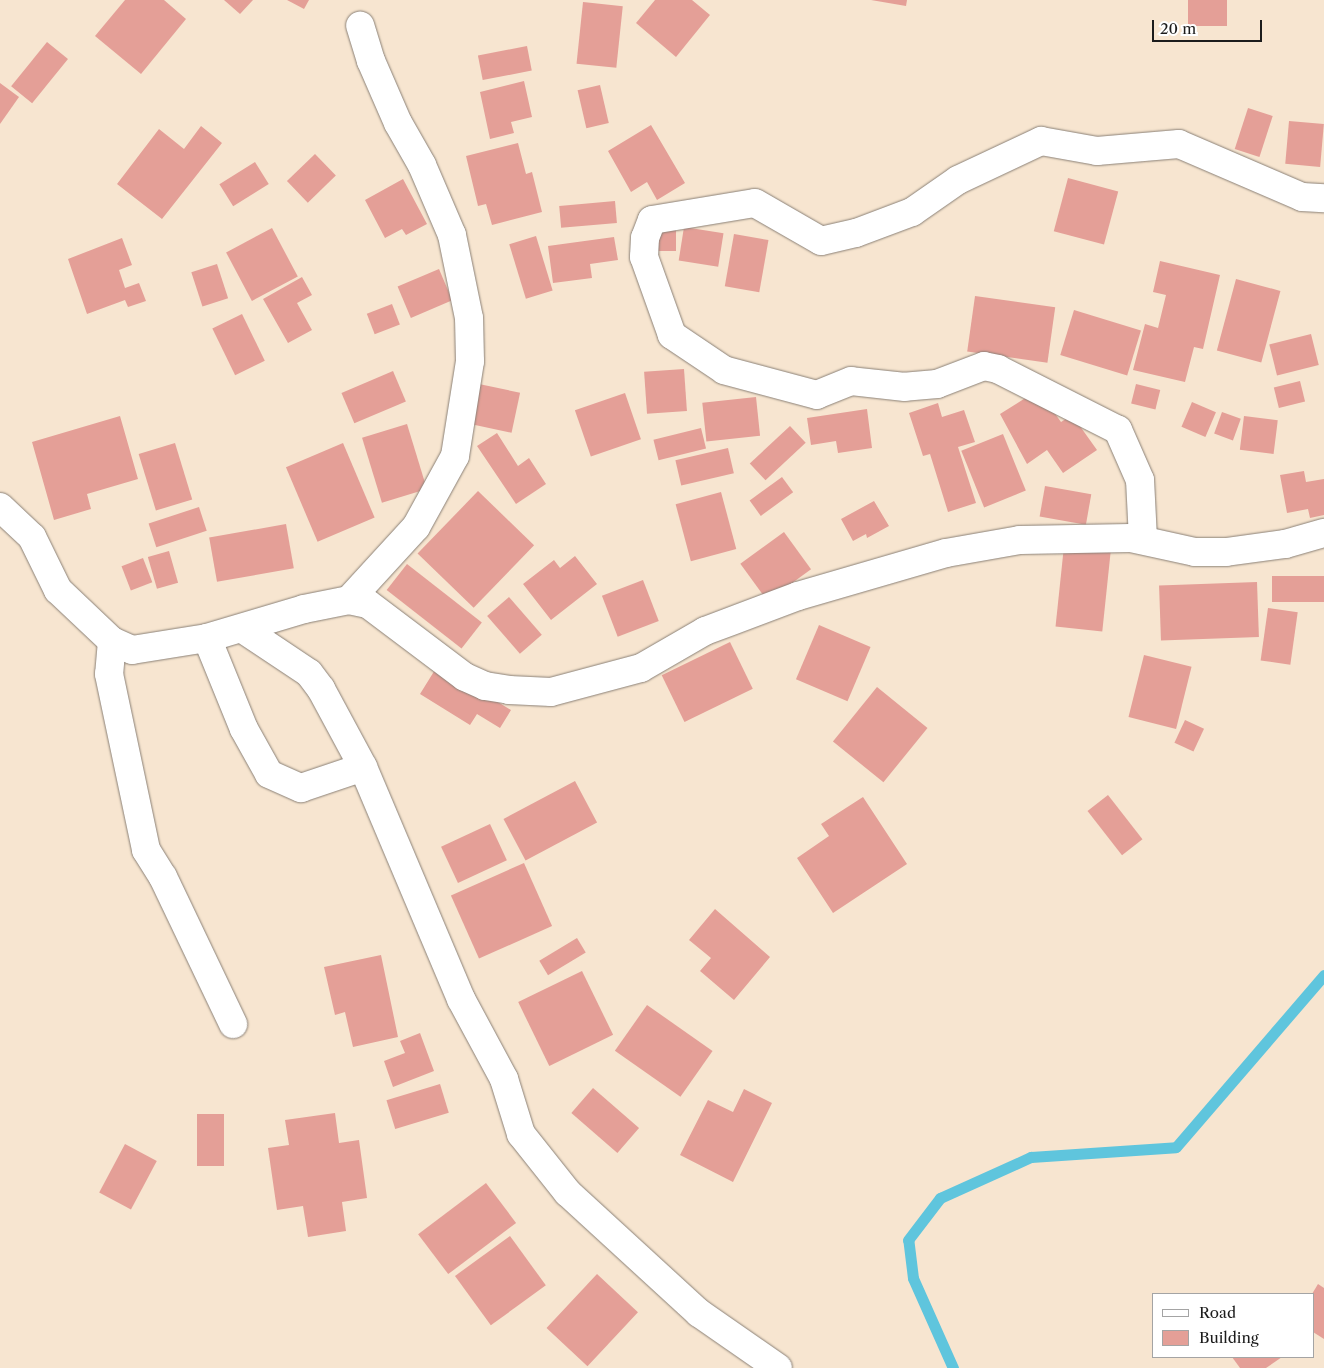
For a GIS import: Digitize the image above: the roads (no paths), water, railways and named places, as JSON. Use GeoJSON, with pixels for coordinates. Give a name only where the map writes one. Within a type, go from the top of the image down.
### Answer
{"type":"FeatureCollection","features":[{"type":"Feature","properties":{"kind":"street"},"geometry":{"type":"LineString","coordinates":[[350,600],[416,527],[455,456],[470,361],[469,318],[452,235],[422,165],[398,123],[371,61],[360,26]]}},
{"type":"Feature","properties":{"kind":"street"},"geometry":{"type":"LineString","coordinates":[[1143,539],[1140,480],[1118,430],[998,369],[984,366],[937,384],[905,387],[852,381],[817,395],[724,370],[672,335],[644,257],[645,238],[652,220],[755,203],[821,241],[856,233],[912,212],[958,180],[1041,140],[1096,151],[1179,144],[1302,197],[1324,198]]}},
{"type":"Feature","properties":{"kind":"street"},"geometry":{"type":"LineString","coordinates":[[0,506],[32,537],[58,590],[112,641],[132,650],[161,648],[207,638],[229,630],[243,630],[304,609],[350,600],[368,604],[465,677],[485,686],[509,690],[551,692],[641,668],[705,631],[798,596],[946,553],[1020,540],[1143,539],[1196,552],[1226,552],[1285,544],[1324,533]]}},
{"type":"Feature","properties":{"kind":"street"},"geometry":{"type":"LineString","coordinates":[[243,630],[309,673],[363,766],[461,999],[504,1079],[521,1134],[568,1193],[699,1313],[778,1368]]}},
{"type":"Feature","properties":{"kind":"street"},"geometry":{"type":"LineString","coordinates":[[207,638],[244,729],[269,774],[301,788],[363,766]]}},
{"type":"Feature","properties":{"kind":"street"},"geometry":{"type":"LineString","coordinates":[[112,641],[109,674],[146,850],[162,877],[233,1024]]}},
{"type":"Feature","properties":{"kind":"waterway"},"geometry":{"type":"LineString","coordinates":[[953,1368],[913,1278],[908,1240],[940,1198],[1031,1157],[1176,1147],[1324,975]]}}]}
